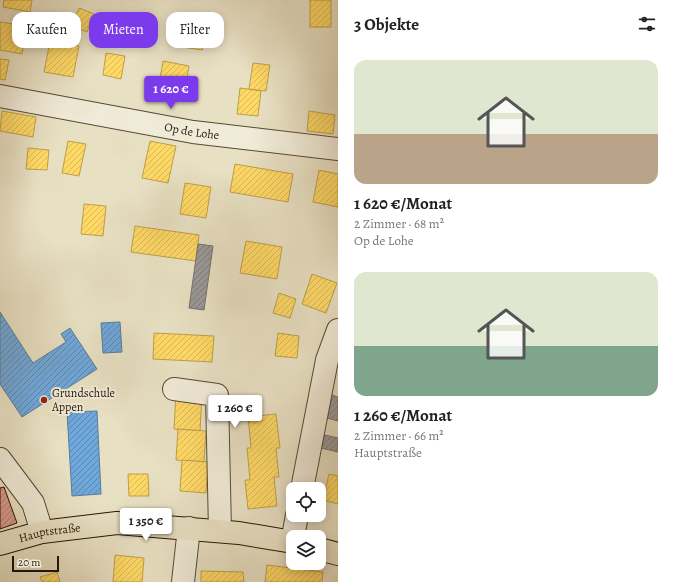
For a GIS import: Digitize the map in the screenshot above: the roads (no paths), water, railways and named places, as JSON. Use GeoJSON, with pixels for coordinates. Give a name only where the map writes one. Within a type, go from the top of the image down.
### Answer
{"type":"FeatureCollection","features":[{"type":"Feature","properties":{"kind":"main road","name":"Hauptstraße"},"geometry":{"type":"LineString","coordinates":[[0,544],[42,532],[117,523],[189,528],[286,539]]}},
{"type":"Feature","properties":{"kind":"main road"},"geometry":{"type":"LineString","coordinates":[[326,551],[338,554]]}},
{"type":"Feature","properties":{"kind":"street","name":"Op de Lohe"},"geometry":{"type":"LineString","coordinates":[[0,96],[193,132],[338,149]]}},
{"type":"Feature","properties":{"kind":"street"},"geometry":{"type":"LineString","coordinates":[[303,482],[327,360],[338,330]]}},
{"type":"Feature","properties":{"kind":"street"},"geometry":{"type":"LineString","coordinates":[[174,390],[217,395],[220,531]]}},
{"type":"Feature","properties":{"kind":"street"},"geometry":{"type":"LineString","coordinates":[[0,459],[33,503],[42,532]]}},
{"type":"Feature","properties":{"kind":"street"},"geometry":{"type":"LineString","coordinates":[[183,582],[189,528]]}},
{"type":"Feature","properties":{"kind":"place","name":"Grundschule Appen"},"geometry":{"type":"Point","coordinates":[44,400]}}]}
